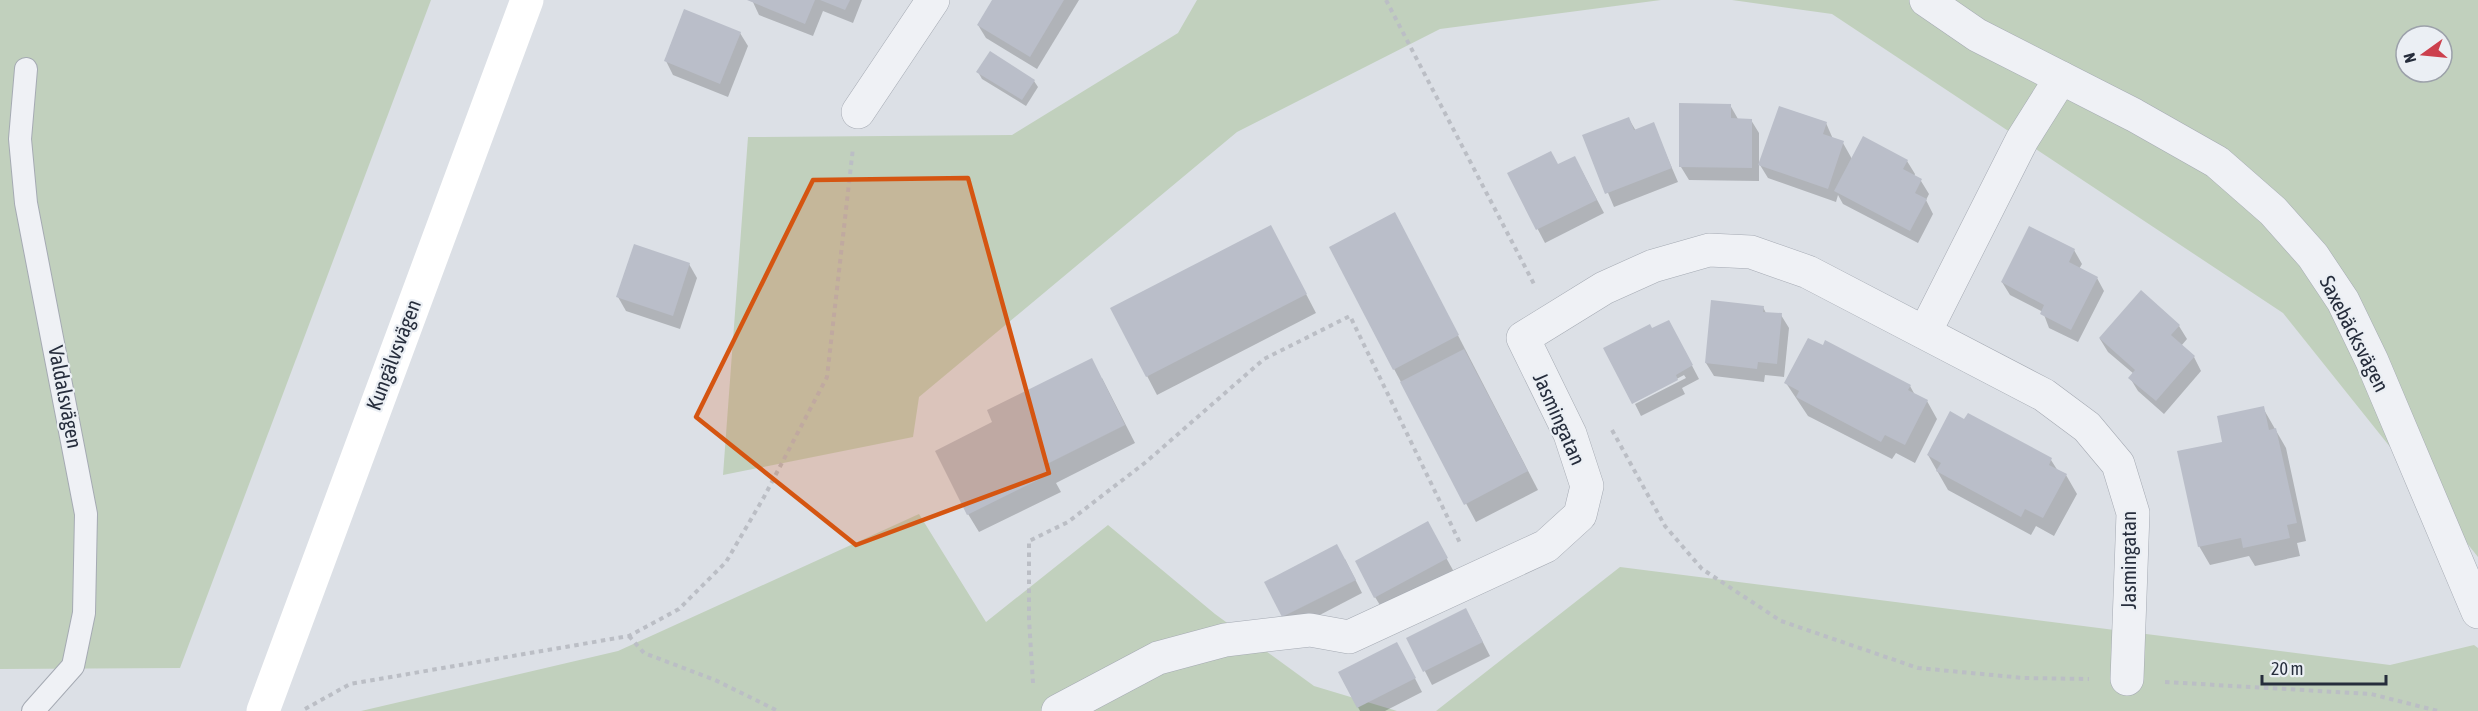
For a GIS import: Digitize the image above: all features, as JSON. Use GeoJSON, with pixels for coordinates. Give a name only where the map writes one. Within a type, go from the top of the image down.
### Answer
{"type":"FeatureCollection","features":[{"type":"Feature","properties":{"kind":"main road","name":"Kungälvsvägen"},"geometry":{"type":"LineString","coordinates":[[262,711],[527,0]]}},
{"type":"Feature","properties":{"kind":"street"},"geometry":{"type":"LineString","coordinates":[[858,112],[933,0]]}},
{"type":"Feature","properties":{"kind":"street","name":"Saxebäcksvägen"},"geometry":{"type":"LineString","coordinates":[[1926,0],[1977,35],[2217,162],[2273,211],[2313,256],[2343,301],[2372,362],[2478,612]]}},
{"type":"Feature","properties":{"kind":"street"},"geometry":{"type":"LineString","coordinates":[[1925,332],[2022,140],[2061,78]]}},
{"type":"Feature","properties":{"kind":"street","name":"Jasmingatan"},"geometry":{"type":"LineString","coordinates":[[1058,711],[1158,658],[1225,640],[1310,630],[1349,637],[1546,546],[1580,515],[1587,486],[1570,434],[1523,338],[1604,288],[1653,266],[1709,250],[1751,252],[1808,272],[2044,395],[2087,427],[2118,464],[2133,513],[2127,679]]}},
{"type":"Feature","properties":{"kind":"lane","name":"Valdalsvägen"},"geometry":{"type":"LineString","coordinates":[[26,69],[20,139],[26,202],[86,514],[84,613],[73,666],[33,711]]}},
{"type":"Feature","properties":{"kind":"path"},"geometry":{"type":"LineString","coordinates":[[1386,0],[1553,320]]}},
{"type":"Feature","properties":{"kind":"path"},"geometry":{"type":"LineString","coordinates":[[303,711],[326,695],[350,684],[629,636],[679,609],[726,562],[764,497],[827,377],[858,112]]}},
{"type":"Feature","properties":{"kind":"path"},"geometry":{"type":"LineString","coordinates":[[1033,688],[1029,619],[1029,541],[1068,522],[1146,462],[1264,359],[1350,316],[1477,578]]}},
{"type":"Feature","properties":{"kind":"path"},"geometry":{"type":"LineString","coordinates":[[1611,429],[1665,526],[1702,569],[1781,621],[1918,668],[2024,678],[2127,679],[2371,694],[2438,711]]}},
{"type":"Feature","properties":{"kind":"path"},"geometry":{"type":"LineString","coordinates":[[629,636],[644,653],[715,680],[778,711]]}},
{"type":"Feature","properties":{"kind":"highlighted area"},"geometry":{"type":"Polygon","coordinates":[[[968,178],[1049,473],[856,545],[696,417],[813,180],[968,178]]]}},
{"type":"Feature","properties":{"kind":"green space"},"geometry":{"type":"Polygon","coordinates":[[[0,0],[431,0],[180,668],[0,669],[0,0]]]}},
{"type":"Feature","properties":{"kind":"green space"},"geometry":{"type":"Polygon","coordinates":[[[1197,0],[1661,0],[1440,29],[1237,132],[919,397],[913,437],[723,475],[748,137],[1012,135],[1178,33],[1197,0]]]}},
{"type":"Feature","properties":{"kind":"green space"},"geometry":{"type":"Polygon","coordinates":[[[1732,0],[2478,0],[2478,557],[2283,313],[1832,14],[1732,0]]]}},
{"type":"Feature","properties":{"kind":"green space"},"geometry":{"type":"Polygon","coordinates":[[[919,514],[986,622],[1108,525],[1215,614],[1314,686],[1397,711],[361,711],[618,651],[919,514]]]}},
{"type":"Feature","properties":{"kind":"green space"},"geometry":{"type":"Polygon","coordinates":[[[1620,567],[2390,665],[2474,645],[2478,648],[2478,711],[1436,711],[1620,567]]]}},
{"type":"Feature","properties":{"kind":"building"},"geometry":{"type":"Polygon","coordinates":[[[747,0],[815,0],[805,24],[747,0]]]}},
{"type":"Feature","properties":{"kind":"building"},"geometry":{"type":"Polygon","coordinates":[[[820,0],[850,0],[845,10],[820,0]]]}},
{"type":"Feature","properties":{"kind":"building"},"geometry":{"type":"Polygon","coordinates":[[[992,0],[1064,0],[1030,57],[977,25],[992,0]]]}},
{"type":"Feature","properties":{"kind":"building"},"geometry":{"type":"Polygon","coordinates":[[[684,9],[741,32],[720,84],[664,61],[684,9]]]}},
{"type":"Feature","properties":{"kind":"building"},"geometry":{"type":"Polygon","coordinates":[[[990,51],[1035,80],[1022,100],[976,72],[990,51]]]}},
{"type":"Feature","properties":{"kind":"building"},"geometry":{"type":"Polygon","coordinates":[[[1679,103],[1731,104],[1731,118],[1752,119],[1752,168],[1679,167],[1679,103]]]}},
{"type":"Feature","properties":{"kind":"building"},"geometry":{"type":"Polygon","coordinates":[[[1779,106],[1827,122],[1823,134],[1844,141],[1828,189],[1758,165],[1779,106]]]}},
{"type":"Feature","properties":{"kind":"building"},"geometry":{"type":"Polygon","coordinates":[[[1629,117],[1634,130],[1654,122],[1672,168],[1605,194],[1582,135],[1629,117]]]}},
{"type":"Feature","properties":{"kind":"building"},"geometry":{"type":"Polygon","coordinates":[[[1863,136],[1908,160],[1903,169],[1922,179],[1915,193],[1927,199],[1910,231],[1834,191],[1863,136]]]}},
{"type":"Feature","properties":{"kind":"building"},"geometry":{"type":"Polygon","coordinates":[[[1551,151],[1558,164],[1575,156],[1597,200],[1536,230],[1507,173],[1551,151]]]}},
{"type":"Feature","properties":{"kind":"building"},"geometry":{"type":"Polygon","coordinates":[[[1395,212],[1459,335],[1393,370],[1329,247],[1395,212]]]}},
{"type":"Feature","properties":{"kind":"building"},"geometry":{"type":"Polygon","coordinates":[[[1271,225],[1307,294],[1146,377],[1110,308],[1271,225]]]}},
{"type":"Feature","properties":{"kind":"building"},"geometry":{"type":"Polygon","coordinates":[[[2029,226],[2075,249],[2069,262],[2098,277],[2071,330],[2040,314],[2044,305],[2001,282],[2029,226]]]}},
{"type":"Feature","properties":{"kind":"building"},"geometry":{"type":"Polygon","coordinates":[[[634,244],[690,263],[673,316],[616,297],[634,244]]]}},
{"type":"Feature","properties":{"kind":"building"},"geometry":{"type":"Polygon","coordinates":[[[2141,290],[2180,325],[2171,335],[2195,356],[2156,401],[2128,378],[2135,370],[2099,338],[2141,290]]]}},
{"type":"Feature","properties":{"kind":"building"},"geometry":{"type":"Polygon","coordinates":[[[1711,300],[1764,306],[1763,312],[1782,313],[1777,364],[1758,362],[1757,369],[1705,363],[1711,300]]]}},
{"type":"Feature","properties":{"kind":"building"},"geometry":{"type":"Polygon","coordinates":[[[1669,320],[1693,365],[1676,375],[1678,380],[1632,404],[1603,348],[1650,324],[1652,328],[1669,320]]]}},
{"type":"Feature","properties":{"kind":"building"},"geometry":{"type":"Polygon","coordinates":[[[1808,338],[1823,345],[1825,340],[1911,385],[1908,390],[1928,400],[1905,445],[1885,435],[1881,442],[1796,397],[1799,391],[1784,383],[1808,338]]]}},
{"type":"Feature","properties":{"kind":"building"},"geometry":{"type":"Polygon","coordinates":[[[1464,349],[1528,471],[1464,505],[1400,382],[1464,349]]]}},
{"type":"Feature","properties":{"kind":"building"},"geometry":{"type":"Polygon","coordinates":[[[1092,358],[1125,425],[1047,464],[1052,473],[967,515],[935,451],[992,422],[987,410],[1092,358]]]}},
{"type":"Feature","properties":{"kind":"building"},"geometry":{"type":"Polygon","coordinates":[[[2264,406],[2269,430],[2276,428],[2297,523],[2287,525],[2290,538],[2243,548],[2241,538],[2198,547],[2177,451],[2222,442],[2217,416],[2264,406]]]}},
{"type":"Feature","properties":{"kind":"building"},"geometry":{"type":"Polygon","coordinates":[[[1950,411],[1964,419],[1968,413],[2052,458],[2049,465],[2067,474],[2043,518],[2025,509],[2021,517],[1936,471],[1941,463],[1927,455],[1950,411]]]}},
{"type":"Feature","properties":{"kind":"building"},"geometry":{"type":"Polygon","coordinates":[[[1428,521],[1448,558],[1374,598],[1355,561],[1428,521]]]}},
{"type":"Feature","properties":{"kind":"building"},"geometry":{"type":"Polygon","coordinates":[[[1337,544],[1356,580],[1282,617],[1264,582],[1337,544]]]}},
{"type":"Feature","properties":{"kind":"building"},"geometry":{"type":"Polygon","coordinates":[[[1466,608],[1483,642],[1423,672],[1406,638],[1466,608]]]}},
{"type":"Feature","properties":{"kind":"building"},"geometry":{"type":"Polygon","coordinates":[[[1397,642],[1416,678],[1357,708],[1338,672],[1397,642]]]}}]}
